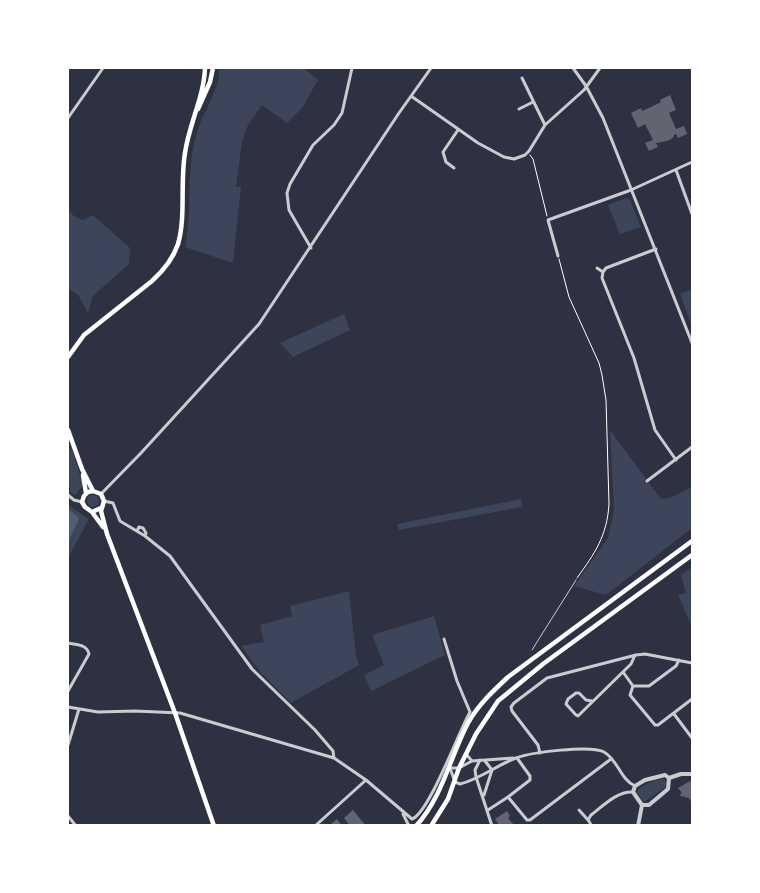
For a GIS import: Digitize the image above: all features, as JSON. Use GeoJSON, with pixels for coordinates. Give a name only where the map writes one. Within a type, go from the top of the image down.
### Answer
{"type":"FeatureCollection","features":[{"type":"Feature","properties":{"kind":"main road"},"geometry":{"type":"LineString","coordinates":[[68,357],[84,335],[152,281],[173,256],[179,238],[185,153],[204,81],[205,68]]}},
{"type":"Feature","properties":{"kind":"main road"},"geometry":{"type":"LineString","coordinates":[[194,117],[210,82],[213,68]]}},
{"type":"Feature","properties":{"kind":"main road"},"geometry":{"type":"LineString","coordinates":[[68,430],[82,469],[93,491]]}},
{"type":"Feature","properties":{"kind":"main road"},"geometry":{"type":"LineString","coordinates":[[82,469],[86,493],[82,502],[84,507],[92,512],[107,534]]}},
{"type":"Feature","properties":{"kind":"main road"},"geometry":{"type":"LineString","coordinates":[[86,493],[93,491],[100,494],[104,501],[101,508],[107,534],[175,713],[214,824]]}},
{"type":"Feature","properties":{"kind":"main road"},"geometry":{"type":"LineString","coordinates":[[92,512],[101,508]]}},
{"type":"Feature","properties":{"kind":"main road"},"geometry":{"type":"LineString","coordinates":[[416,826],[433,803],[447,767],[469,722],[480,706],[508,677],[692,541]]}},
{"type":"Feature","properties":{"kind":"main road"},"geometry":{"type":"LineString","coordinates":[[431,826],[442,810],[456,782],[466,754],[486,717],[498,701],[543,664],[692,555]]}},
{"type":"Feature","properties":{"kind":"street"},"geometry":{"type":"LineString","coordinates":[[68,118],[103,68]]}},
{"type":"Feature","properties":{"kind":"street"},"geometry":{"type":"LineString","coordinates":[[311,248],[290,210],[287,193],[290,184],[313,145],[334,125],[342,113],[352,68]]}},
{"type":"Feature","properties":{"kind":"street"},"geometry":{"type":"LineString","coordinates":[[100,494],[141,453],[253,331],[272,306],[431,68]]}},
{"type":"Feature","properties":{"kind":"street"},"geometry":{"type":"LineString","coordinates":[[574,68],[603,118],[692,343]]}},
{"type":"Feature","properties":{"kind":"street"},"geometry":{"type":"LineString","coordinates":[[411,96],[478,143],[508,158],[519,158],[528,152],[545,125],[586,86],[600,68]]}},
{"type":"Feature","properties":{"kind":"street"},"geometry":{"type":"LineString","coordinates":[[522,78],[545,125]]}},
{"type":"Feature","properties":{"kind":"street"},"geometry":{"type":"LineString","coordinates":[[519,109],[533,102]]}},
{"type":"Feature","properties":{"kind":"street"},"geometry":{"type":"LineString","coordinates":[[454,168],[446,162],[443,152],[458,130]]}},
{"type":"Feature","properties":{"kind":"street"},"geometry":{"type":"LineString","coordinates":[[558,256],[548,220],[631,190],[692,162]]}},
{"type":"Feature","properties":{"kind":"street"},"geometry":{"type":"LineString","coordinates":[[676,170],[692,214]]}},
{"type":"Feature","properties":{"kind":"street"},"geometry":{"type":"LineString","coordinates":[[656,249],[606,268],[602,278],[640,376],[655,430],[676,460]]}},
{"type":"Feature","properties":{"kind":"street"},"geometry":{"type":"LineString","coordinates":[[597,268],[603,272]]}},
{"type":"Feature","properties":{"kind":"street"},"geometry":{"type":"LineString","coordinates":[[647,481],[692,447]]}},
{"type":"Feature","properties":{"kind":"street"},"geometry":{"type":"LineString","coordinates":[[68,495],[74,500],[82,502]]}},
{"type":"Feature","properties":{"kind":"street"},"geometry":{"type":"LineString","coordinates":[[104,501],[113,502],[120,521],[145,536],[170,556],[252,669],[316,730],[333,750],[334,758]]}},
{"type":"Feature","properties":{"kind":"street"},"geometry":{"type":"LineString","coordinates":[[68,707],[98,712],[175,713],[210,721],[334,758],[366,780],[410,819],[416,817],[422,810],[447,767],[470,712],[457,680],[444,639]]}},
{"type":"Feature","properties":{"kind":"street"},"geometry":{"type":"LineString","coordinates":[[68,643],[85,647],[88,650],[88,654],[68,691]]}},
{"type":"Feature","properties":{"kind":"street"},"geometry":{"type":"LineString","coordinates":[[592,701],[586,700],[576,692],[568,699],[566,704],[578,716],[631,664],[636,654]]}},
{"type":"Feature","properties":{"kind":"street"},"geometry":{"type":"LineString","coordinates":[[540,753],[538,745],[512,711],[512,707],[514,703],[548,678],[636,654],[692,662]]}},
{"type":"Feature","properties":{"kind":"street"},"geometry":{"type":"LineString","coordinates":[[633,686],[649,686],[676,666],[679,660]]}},
{"type":"Feature","properties":{"kind":"street"},"geometry":{"type":"LineString","coordinates":[[623,672],[633,686]]}},
{"type":"Feature","properties":{"kind":"street"},"geometry":{"type":"LineString","coordinates":[[633,686],[630,695],[655,725],[658,725],[692,700]]}},
{"type":"Feature","properties":{"kind":"street"},"geometry":{"type":"LineString","coordinates":[[68,745],[79,710]]}},
{"type":"Feature","properties":{"kind":"street"},"geometry":{"type":"LineString","coordinates":[[674,714],[692,738]]}},
{"type":"Feature","properties":{"kind":"street"},"geometry":{"type":"LineString","coordinates":[[447,767],[460,768],[472,761],[516,758],[540,753],[585,749],[603,752],[611,759],[625,780],[635,786]]}},
{"type":"Feature","properties":{"kind":"street"},"geometry":{"type":"LineString","coordinates":[[466,754],[472,761]]}},
{"type":"Feature","properties":{"kind":"street"},"geometry":{"type":"LineString","coordinates":[[447,767],[456,782],[460,784],[516,758]]}},
{"type":"Feature","properties":{"kind":"street"},"geometry":{"type":"LineString","coordinates":[[488,810],[530,780],[530,776],[516,758]]}},
{"type":"Feature","properties":{"kind":"street"},"geometry":{"type":"LineString","coordinates":[[508,797],[524,817],[530,820],[611,759]]}},
{"type":"Feature","properties":{"kind":"street"},"geometry":{"type":"LineString","coordinates":[[481,760],[487,762],[492,770]]}},
{"type":"Feature","properties":{"kind":"street"},"geometry":{"type":"LineString","coordinates":[[481,760],[475,770],[476,777],[492,826]]}},
{"type":"Feature","properties":{"kind":"street"},"geometry":{"type":"LineString","coordinates":[[483,796],[492,770]]}},
{"type":"Feature","properties":{"kind":"street"},"geometry":{"type":"LineString","coordinates":[[633,792],[635,786],[645,780],[658,776],[665,775],[670,778],[681,774],[692,774]]}},
{"type":"Feature","properties":{"kind":"street"},"geometry":{"type":"LineString","coordinates":[[642,805],[649,804],[663,795],[668,789],[670,778]]}},
{"type":"Feature","properties":{"kind":"street"},"geometry":{"type":"LineString","coordinates":[[315,826],[366,780]]}},
{"type":"Feature","properties":{"kind":"street"},"geometry":{"type":"LineString","coordinates":[[588,820],[591,815],[626,791],[633,792],[642,805],[638,826]]}},
{"type":"Feature","properties":{"kind":"street"},"geometry":{"type":"LineString","coordinates":[[579,810],[592,826]]}},
{"type":"Feature","properties":{"kind":"street"},"geometry":{"type":"LineString","coordinates":[[402,811],[410,826]]}},
{"type":"Feature","properties":{"kind":"street"},"geometry":{"type":"LineString","coordinates":[[68,816],[76,826]]}},
{"type":"Feature","properties":{"kind":"lane"},"geometry":{"type":"LineString","coordinates":[[532,650],[576,580]]}},
{"type":"Feature","properties":{"kind":"path"},"geometry":{"type":"LineString","coordinates":[[528,152],[533,159],[548,220]]}},
{"type":"Feature","properties":{"kind":"path"},"geometry":{"type":"LineString","coordinates":[[558,256],[569,297],[599,364],[606,400],[608,520],[599,546],[576,580]]}},
{"type":"Feature","properties":{"kind":"shaded area"},"geometry":{"type":"Polygon","coordinates":[[[219,68],[304,68],[318,80],[302,108],[287,123],[262,105],[248,125],[242,142],[236,187],[241,187],[233,263],[185,247],[194,143],[198,129],[215,91],[219,68]]]}},
{"type":"Feature","properties":{"kind":"shaded area"},"geometry":{"type":"Polygon","coordinates":[[[626,198],[630,200],[641,227],[620,234],[608,205],[626,198]]]}},
{"type":"Feature","properties":{"kind":"shaded area"},"geometry":{"type":"Polygon","coordinates":[[[68,210],[74,216],[83,220],[93,215],[130,248],[129,264],[93,296],[88,313],[78,295],[68,288],[68,210]]]}},
{"type":"Feature","properties":{"kind":"shaded area"},"geometry":{"type":"Polygon","coordinates":[[[692,289],[692,327],[680,294],[692,289]]]}},
{"type":"Feature","properties":{"kind":"shaded area"},"geometry":{"type":"Polygon","coordinates":[[[344,314],[350,330],[293,357],[280,343],[344,314]]]}},
{"type":"Feature","properties":{"kind":"shaded area"},"geometry":{"type":"Polygon","coordinates":[[[610,430],[661,499],[672,497],[692,487],[692,528],[606,595],[574,586],[608,538],[614,509],[610,430]]]}},
{"type":"Feature","properties":{"kind":"shaded area"},"geometry":{"type":"Polygon","coordinates":[[[68,448],[72,449],[83,485],[75,495],[71,493],[68,482],[68,448]]]}},
{"type":"Feature","properties":{"kind":"shaded area"},"geometry":{"type":"Polygon","coordinates":[[[93,495],[99,501],[93,507],[87,501],[93,495]]]}},
{"type":"Feature","properties":{"kind":"shaded area"},"geometry":{"type":"Polygon","coordinates":[[[521,499],[522,507],[399,530],[397,524],[521,499]]]}},
{"type":"Feature","properties":{"kind":"shaded area"},"geometry":{"type":"Polygon","coordinates":[[[68,505],[89,519],[68,558],[68,505]]]}},
{"type":"Feature","properties":{"kind":"shaded area"},"geometry":{"type":"Polygon","coordinates":[[[70,510],[79,519],[68,542],[68,511],[70,510]]]}},
{"type":"Feature","properties":{"kind":"shaded area"},"geometry":{"type":"Polygon","coordinates":[[[692,567],[692,627],[678,595],[686,593],[681,575],[692,567]]]}},
{"type":"Feature","properties":{"kind":"shaded area"},"geometry":{"type":"Polygon","coordinates":[[[349,591],[356,655],[359,665],[291,703],[262,674],[241,646],[264,642],[260,625],[292,616],[290,606],[349,591]]]}},
{"type":"Feature","properties":{"kind":"shaded area"},"geometry":{"type":"Polygon","coordinates":[[[434,616],[445,655],[371,691],[364,675],[384,665],[372,635],[434,616]]]}},
{"type":"Feature","properties":{"kind":"shaded area"},"geometry":{"type":"Polygon","coordinates":[[[662,779],[667,783],[666,787],[644,802],[636,792],[648,783],[662,779]]]}},
{"type":"Feature","properties":{"kind":"building"},"geometry":{"type":"Polygon","coordinates":[[[670,95],[676,110],[669,113],[676,129],[684,126],[687,134],[678,138],[676,134],[667,141],[656,143],[658,147],[649,151],[645,143],[653,140],[645,124],[638,128],[631,113],[641,108],[642,111],[651,107],[670,95]]]}},
{"type":"Feature","properties":{"kind":"building"},"geometry":{"type":"Polygon","coordinates":[[[692,780],[692,803],[688,797],[680,795],[682,793],[678,788],[692,780]]]}},
{"type":"Feature","properties":{"kind":"building"},"geometry":{"type":"Polygon","coordinates":[[[353,810],[366,826],[350,826],[344,818],[353,810]]]}},
{"type":"Feature","properties":{"kind":"building"},"geometry":{"type":"Polygon","coordinates":[[[507,811],[510,816],[508,818],[515,826],[500,826],[495,819],[507,811]]]}},
{"type":"Feature","properties":{"kind":"building"},"geometry":{"type":"Polygon","coordinates":[[[337,819],[342,826],[329,826],[337,819]]]}}]}
